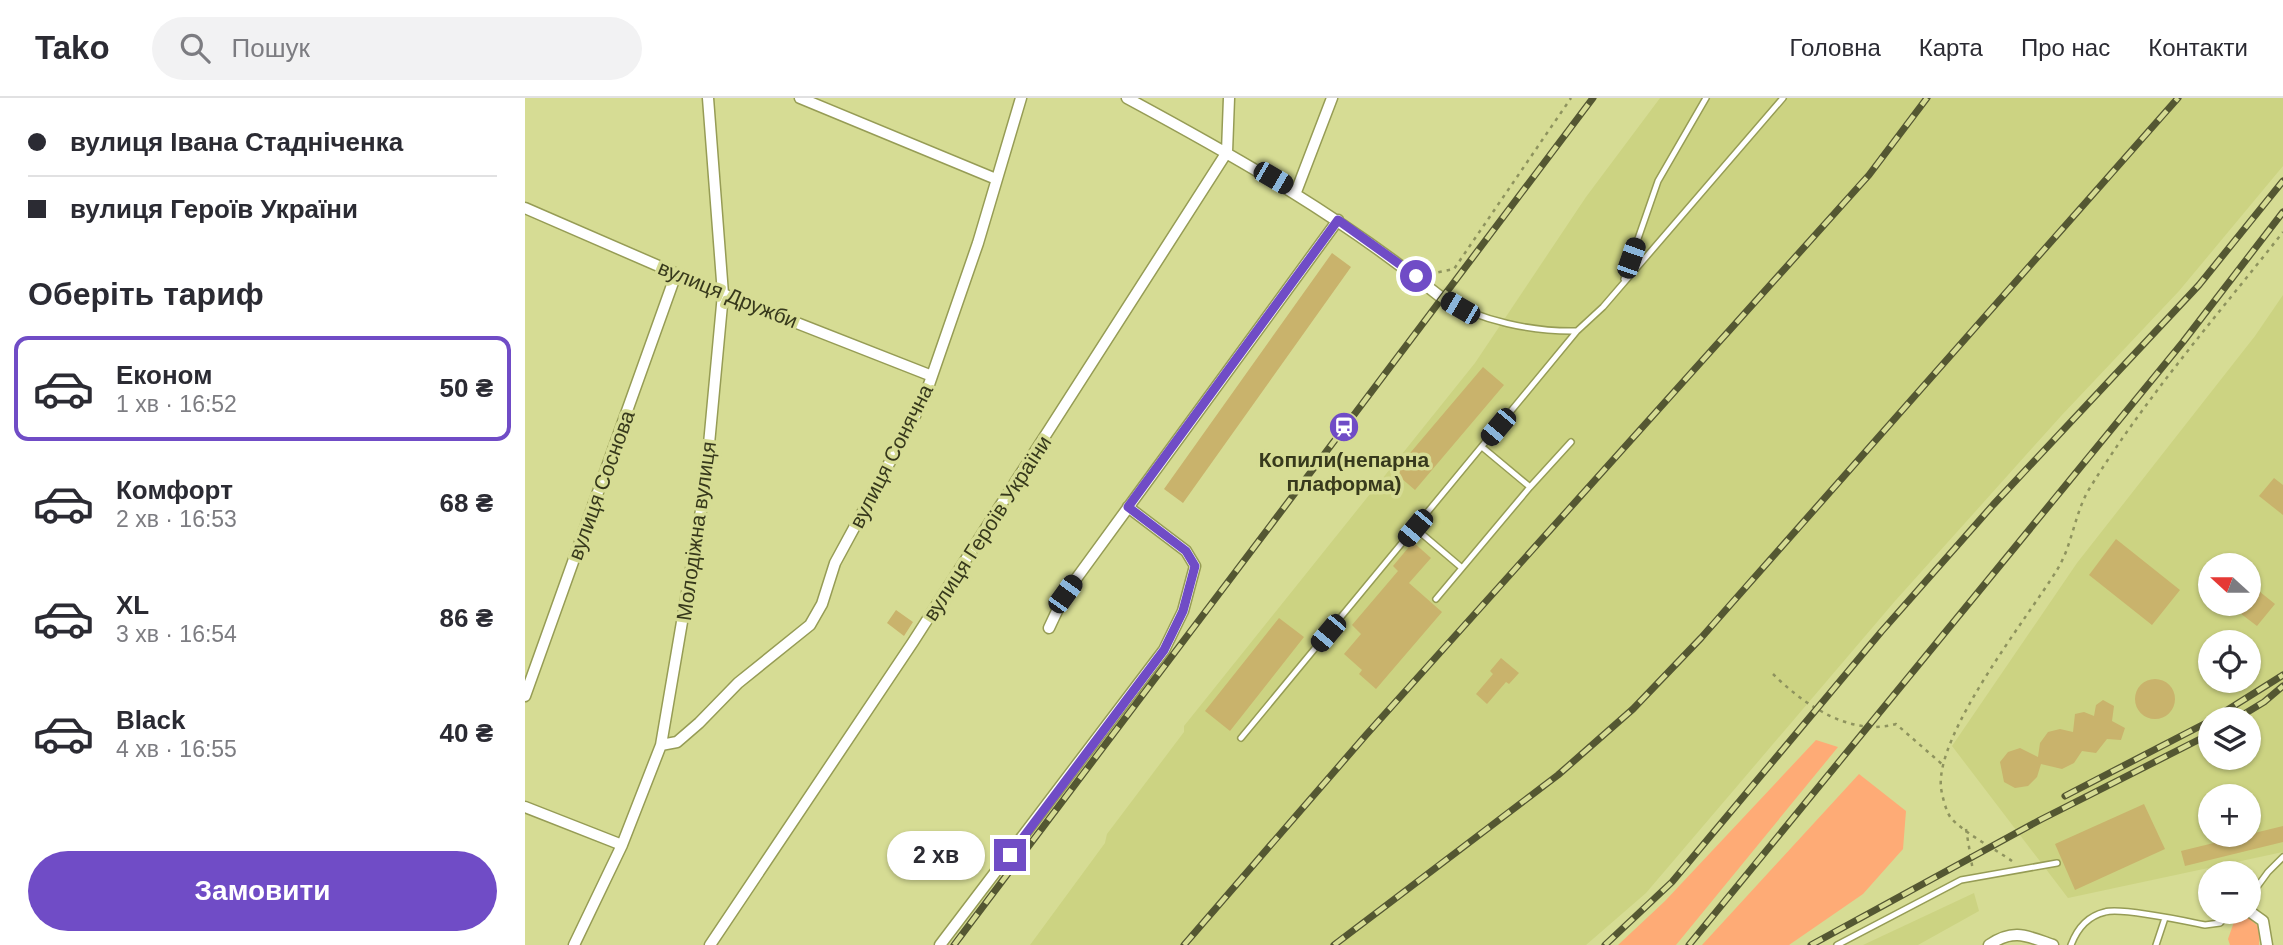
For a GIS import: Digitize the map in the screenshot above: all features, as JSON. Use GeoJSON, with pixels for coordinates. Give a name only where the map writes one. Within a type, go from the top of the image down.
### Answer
{"type":"FeatureCollection","features":[{"type":"Feature","properties":{"kind":"street","name":"Молодіжна вулиця"},"geometry":{"type":"LineString","coordinates":[[574,945],[622,845],[661,746],[705,487],[723,294],[708,98]]}},
{"type":"Feature","properties":{"kind":"street"},"geometry":{"type":"LineString","coordinates":[[800,98],[996,179]]}},
{"type":"Feature","properties":{"kind":"street","name":"вулиця Сонячна"},"geometry":{"type":"LineString","coordinates":[[661,746],[677,742],[738,684],[810,625],[822,604],[835,563],[900,446],[932,376],[1021,98]]}},
{"type":"Feature","properties":{"kind":"street"},"geometry":{"type":"LineString","coordinates":[[1127,98],[1296,192],[1416,276],[1442,298]]}},
{"type":"Feature","properties":{"kind":"street"},"geometry":{"type":"LineString","coordinates":[[1227,152],[1229,98]]}},
{"type":"Feature","properties":{"kind":"street"},"geometry":{"type":"LineString","coordinates":[[1296,192],[1332,98]]}},
{"type":"Feature","properties":{"kind":"street","name":"вулиця Героїв України"},"geometry":{"type":"LineString","coordinates":[[711,945],[913,642],[1227,152]]}},
{"type":"Feature","properties":{"kind":"street","name":"вулиця Дружби"},"geometry":{"type":"LineString","coordinates":[[525,208],[723,294],[932,376]]}},
{"type":"Feature","properties":{"kind":"street"},"geometry":{"type":"LineString","coordinates":[[1049,628],[1065,594],[1338,220]]}},
{"type":"Feature","properties":{"kind":"street","name":"вулиця Соснова"},"geometry":{"type":"LineString","coordinates":[[525,696],[676,274]]}},
{"type":"Feature","properties":{"kind":"street"},"geometry":{"type":"LineString","coordinates":[[940,945],[1164,650],[1183,611],[1195,566],[1186,551],[1128,507]]}},
{"type":"Feature","properties":{"kind":"street"},"geometry":{"type":"LineString","coordinates":[[525,807],[622,845]]}},
{"type":"Feature","properties":{"kind":"street"},"geometry":{"type":"LineString","coordinates":[[2261,920],[2267,945]]}},
{"type":"Feature","properties":{"kind":"street"},"geometry":{"type":"LineString","coordinates":[[1989,945],[2006,934],[2014,933],[2053,945]]}},
{"type":"Feature","properties":{"kind":"lane"},"geometry":{"type":"LineString","coordinates":[[1622,284],[1658,181],[1706,98]]}},
{"type":"Feature","properties":{"kind":"lane"},"geometry":{"type":"LineString","coordinates":[[1241,738],[1577,331],[1622,284],[1783,98]]}},
{"type":"Feature","properties":{"kind":"lane"},"geometry":{"type":"LineString","coordinates":[[1442,298],[1460,308],[1547,332],[1577,331]]}},
{"type":"Feature","properties":{"kind":"lane"},"geometry":{"type":"LineString","coordinates":[[1436,599],[1571,442]]}},
{"type":"Feature","properties":{"kind":"lane"},"geometry":{"type":"LineString","coordinates":[[1482,447],[1530,487]]}},
{"type":"Feature","properties":{"kind":"lane"},"geometry":{"type":"LineString","coordinates":[[1415,528],[1462,568]]}},
{"type":"Feature","properties":{"kind":"lane"},"geometry":{"type":"LineString","coordinates":[[2261,881],[2283,857]]}},
{"type":"Feature","properties":{"kind":"lane"},"geometry":{"type":"LineString","coordinates":[[1837,945],[1961,880],[2057,863]]}},
{"type":"Feature","properties":{"kind":"lane"},"geometry":{"type":"LineString","coordinates":[[2071,945],[2075,933],[2088,919],[2108,911],[2198,924]]}},
{"type":"Feature","properties":{"kind":"lane"},"geometry":{"type":"LineString","coordinates":[[2156,945],[2165,918]]}},
{"type":"Feature","properties":{"kind":"path"},"geometry":{"type":"LineString","coordinates":[[1416,276],[1454,269],[1571,98]]}},
{"type":"Feature","properties":{"kind":"path"},"geometry":{"type":"LineString","coordinates":[[2023,869],[1950,817],[1941,788],[1943,765],[1954,734],[2019,626],[2059,566],[2077,511],[2090,489],[2146,408],[2283,232]]}},
{"type":"Feature","properties":{"kind":"path"},"geometry":{"type":"LineString","coordinates":[[1773,674],[1794,695],[1863,729],[1896,724],[1943,765]]}},
{"type":"Feature","properties":{"kind":"path"},"geometry":{"type":"LineString","coordinates":[[1965,828],[1974,877]]}},
{"type":"Feature","properties":{"kind":"shaded area"},"geometry":{"type":"Polygon","coordinates":[[[1660,98],[2283,98],[2283,166],[2179,291],[2061,416],[1895,601],[1646,893],[1586,945],[1030,945],[1105,843],[1107,834],[1184,732],[1184,726],[1475,363],[1586,197],[1660,98]]]}},
{"type":"Feature","properties":{"kind":"shaded area"},"geometry":{"type":"Polygon","coordinates":[[[2283,295],[2283,852],[2241,861],[2198,861],[2198,870],[2068,898],[1952,746],[2077,563],[2255,336],[2283,295]]]}},
{"type":"Feature","properties":{"kind":"shaded area"},"geometry":{"type":"Polygon","coordinates":[[[1816,740],[1838,747],[1676,945],[1618,945],[1665,901],[1816,740]]]}},
{"type":"Feature","properties":{"kind":"shaded area"},"geometry":{"type":"Polygon","coordinates":[[[1859,774],[1906,811],[1903,849],[1863,894],[1789,945],[1702,945],[1859,774]]]}},
{"type":"Feature","properties":{"kind":"shaded area"},"geometry":{"type":"Polygon","coordinates":[[[1974,893],[1979,911],[1918,945],[1863,945],[1974,893]]]}},
{"type":"Feature","properties":{"kind":"shaded area"},"geometry":{"type":"Polygon","coordinates":[[[2233,924],[2256,924],[2260,928],[2259,945],[2230,945],[2228,939],[2233,924]]]}},
{"type":"Feature","properties":{"kind":"building"},"geometry":{"type":"Polygon","coordinates":[[[1332,253],[1351,267],[1183,503],[1164,489],[1332,253]]]}},
{"type":"Feature","properties":{"kind":"building"},"geometry":{"type":"Polygon","coordinates":[[[1483,367],[1504,385],[1415,490],[1394,472],[1483,367]]]}},
{"type":"Feature","properties":{"kind":"building"},"geometry":{"type":"Polygon","coordinates":[[[2274,478],[2283,485],[2283,515],[2259,496],[2274,478]]]}},
{"type":"Feature","properties":{"kind":"building"},"geometry":{"type":"Polygon","coordinates":[[[2116,539],[2180,590],[2152,625],[2089,575],[2116,539]]]}},
{"type":"Feature","properties":{"kind":"building"},"geometry":{"type":"Polygon","coordinates":[[[1413,542],[1431,558],[1409,583],[1442,612],[1376,689],[1359,674],[1362,670],[1344,654],[1361,634],[1352,625],[1398,571],[1393,566],[1413,542]]]}},
{"type":"Feature","properties":{"kind":"building"},"geometry":{"type":"Polygon","coordinates":[[[2261,593],[2275,604],[2257,626],[2244,616],[2261,616],[2261,593]]]}},
{"type":"Feature","properties":{"kind":"building"},"geometry":{"type":"Polygon","coordinates":[[[896,610],[913,622],[904,636],[887,623],[896,610]]]}},
{"type":"Feature","properties":{"kind":"building"},"geometry":{"type":"Polygon","coordinates":[[[1279,618],[1304,637],[1230,731],[1205,711],[1279,618]]]}},
{"type":"Feature","properties":{"kind":"building"},"geometry":{"type":"Polygon","coordinates":[[[1501,658],[1519,673],[1509,684],[1506,682],[1487,704],[1476,694],[1493,674],[1490,671],[1501,658]]]}},
{"type":"Feature","properties":{"kind":"building"},"geometry":{"type":"Polygon","coordinates":[[[2155,679],[2169,685],[2175,699],[2169,713],[2155,719],[2141,713],[2135,699],[2141,685],[2155,679]]]}},
{"type":"Feature","properties":{"kind":"building"},"geometry":{"type":"Polygon","coordinates":[[[2103,700],[2114,706],[2112,721],[2125,728],[2121,740],[2107,739],[2096,753],[2082,751],[2074,763],[2062,769],[2041,764],[2037,777],[2028,786],[2015,788],[2004,782],[2000,762],[2008,752],[2020,748],[2038,757],[2040,743],[2048,732],[2060,729],[2073,732],[2075,714],[2084,712],[2094,716],[2096,705],[2103,700]]]}},
{"type":"Feature","properties":{"kind":"building"},"geometry":{"type":"Polygon","coordinates":[[[2144,804],[2165,849],[2075,890],[2055,844],[2144,804]]]}},
{"type":"Feature","properties":{"kind":"building"},"geometry":{"type":"Polygon","coordinates":[[[2283,826],[2283,842],[2185,866],[2181,851],[2198,847],[2261,847],[2261,831],[2283,826]]]}},
{"type":"Feature","properties":{"kind":"railway"},"geometry":{"type":"LineString","coordinates":[[954,945],[1593,98]]}},
{"type":"Feature","properties":{"kind":"railway"},"geometry":{"type":"LineString","coordinates":[[1184,945],[1366,735],[1869,175],[1927,98]]}},
{"type":"Feature","properties":{"kind":"railway"},"geometry":{"type":"LineString","coordinates":[[1334,945],[1558,775],[1633,709],[1701,638],[2178,98]]}},
{"type":"Feature","properties":{"kind":"railway"},"geometry":{"type":"LineString","coordinates":[[1605,945],[1672,882],[1881,632],[1993,505],[2199,285],[2283,181]]}},
{"type":"Feature","properties":{"kind":"railway"},"geometry":{"type":"LineString","coordinates":[[1689,945],[2183,342],[2283,212]]}},
{"type":"Feature","properties":{"kind":"railway"},"geometry":{"type":"LineString","coordinates":[[2232,707],[2283,675]]}},
{"type":"Feature","properties":{"kind":"railway"},"geometry":{"type":"LineString","coordinates":[[2256,707],[2283,686]]}},
{"type":"Feature","properties":{"kind":"railway"},"geometry":{"type":"LineString","coordinates":[[2065,796],[2198,727]]}},
{"type":"Feature","properties":{"kind":"railway"},"geometry":{"type":"LineString","coordinates":[[1811,945],[2040,820],[2198,740]]}},
{"type":"Feature","properties":{"kind":"place","name":"Копили(непарна плаформа)"},"geometry":{"type":"Point","coordinates":[1344,427]}},
{"type":"Feature","properties":{"kind":"route"},"geometry":{"type":"LineString","coordinates":[[1010,855],[1164,650],[1183,611],[1195,566],[1186,551],[1128,507],[1338,220],[1416,276]]}}]}
